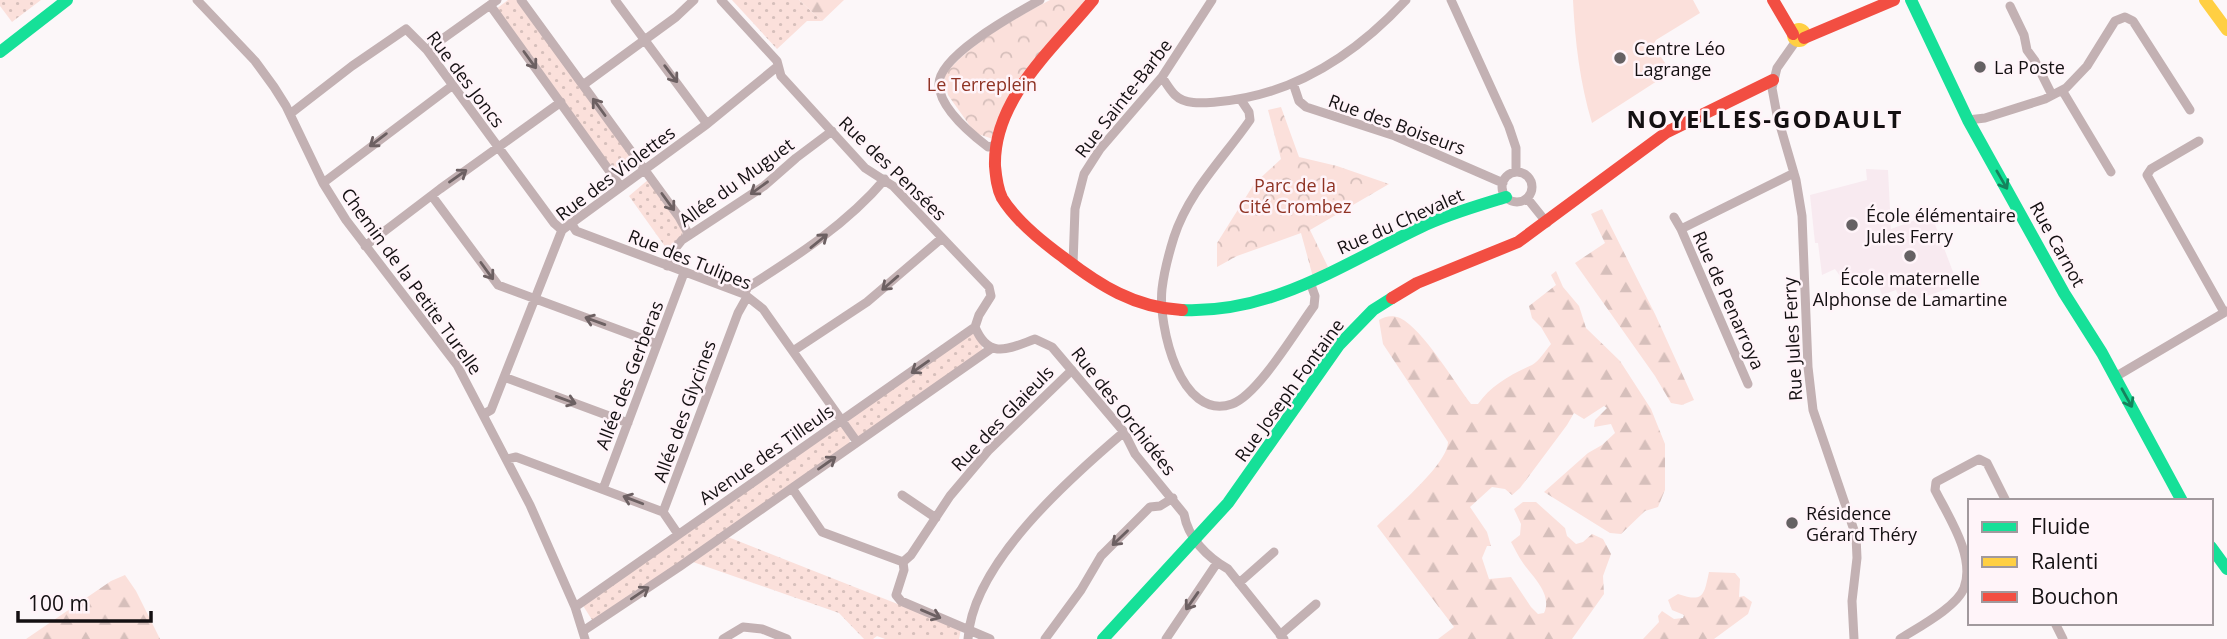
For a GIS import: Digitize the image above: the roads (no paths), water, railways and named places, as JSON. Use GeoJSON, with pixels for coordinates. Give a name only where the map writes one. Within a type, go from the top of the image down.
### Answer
{"type":"FeatureCollection","features":[{"type":"Feature","properties":{"kind":"street"},"geometry":{"type":"LineString","coordinates":[[0,52],[67,0]]}},
{"type":"Feature","properties":{"kind":"street","name":"Chemin de la Petite Turelle"},"geometry":{"type":"LineString","coordinates":[[197,0],[255,61],[290,114],[323,183],[365,246],[457,365],[530,505],[575,607],[584,635]]}},
{"type":"Feature","properties":{"kind":"street"},"geometry":{"type":"LineString","coordinates":[[521,0],[644,169],[689,236]]}},
{"type":"Feature","properties":{"kind":"street"},"geometry":{"type":"LineString","coordinates":[[615,0],[707,124]]}},
{"type":"Feature","properties":{"kind":"street"},"geometry":{"type":"LineString","coordinates":[[583,85],[676,17],[694,0]]}},
{"type":"Feature","properties":{"kind":"street","name":"Rue des Pensées"},"geometry":{"type":"LineString","coordinates":[[721,0],[777,61],[781,76],[865,168],[885,179],[989,287],[991,296],[975,327]]}},
{"type":"Feature","properties":{"kind":"street"},"geometry":{"type":"LineString","coordinates":[[1040,0],[957,55],[943,70],[938,83],[942,97],[963,127],[988,147],[997,145],[1011,105],[1027,79],[1093,0]]}},
{"type":"Feature","properties":{"kind":"street","name":"Rue Sainte-Barbe"},"geometry":{"type":"LineString","coordinates":[[1073,264],[1075,209],[1084,174],[1100,149],[1162,77],[1212,0]]}},
{"type":"Feature","properties":{"kind":"street"},"geometry":{"type":"LineString","coordinates":[[1162,77],[1175,96],[1199,103],[1241,100],[1280,89],[1348,54],[1388,20],[1406,0]]}},
{"type":"Feature","properties":{"kind":"street"},"geometry":{"type":"LineString","coordinates":[[1451,0],[1509,127],[1516,148],[1517,172]]}},
{"type":"Feature","properties":{"kind":"street"},"geometry":{"type":"LineString","coordinates":[[1773,0],[1799,35]]}},
{"type":"Feature","properties":{"kind":"street"},"geometry":{"type":"LineString","coordinates":[[1773,80],[1777,68],[1799,35],[1819,31],[1894,0]]}},
{"type":"Feature","properties":{"kind":"street","name":"Rue Carnot"},"geometry":{"type":"LineString","coordinates":[[1912,0],[1968,120],[2064,293],[2115,377],[2181,499]]}},
{"type":"Feature","properties":{"kind":"street"},"geometry":{"type":"LineString","coordinates":[[2204,0],[2227,30]]}},
{"type":"Feature","properties":{"kind":"street"},"geometry":{"type":"LineString","coordinates":[[427,50],[493,2],[621,187]]}},
{"type":"Feature","properties":{"kind":"street"},"geometry":{"type":"LineString","coordinates":[[2010,6],[2024,35],[2027,50],[2052,95]]}},
{"type":"Feature","properties":{"kind":"street"},"geometry":{"type":"LineString","coordinates":[[1968,120],[1985,118],[2062,90],[2087,66],[2115,21],[2125,17],[2133,21],[2190,110]]}},
{"type":"Feature","properties":{"kind":"street","name":"Rue des Joncs"},"geometry":{"type":"LineString","coordinates":[[290,114],[352,65],[406,29],[427,50],[554,223],[562,230]]}},
{"type":"Feature","properties":{"kind":"street","name":"Rue des Violettes"},"geometry":{"type":"LineString","coordinates":[[484,414],[491,410],[562,230],[707,124],[778,66]]}},
{"type":"Feature","properties":{"kind":"street","name":"Rue Jules Ferry"},"geometry":{"type":"LineString","coordinates":[[1773,80],[1777,116],[1794,173],[1802,216],[1808,367],[1813,410],[1856,536],[1857,558],[1852,601],[1854,639]]}},
{"type":"Feature","properties":{"kind":"street","name":"Rue Joseph Fontaine"},"geometry":{"type":"LineString","coordinates":[[1103,639],[1235,495],[1339,345],[1373,310],[1417,282],[1518,242],[1667,132],[1773,80]]}},
{"type":"Feature","properties":{"kind":"street","name":"Rue des Boiseurs"},"geometry":{"type":"LineString","coordinates":[[1293,83],[1299,101],[1306,107],[1395,136],[1503,183]]}},
{"type":"Feature","properties":{"kind":"street"},"geometry":{"type":"LineString","coordinates":[[323,183],[453,85]]}},
{"type":"Feature","properties":{"kind":"street"},"geometry":{"type":"LineString","coordinates":[[2062,90],[2111,172]]}},
{"type":"Feature","properties":{"kind":"street"},"geometry":{"type":"LineString","coordinates":[[1241,100],[1249,112],[1250,120],[1196,190],[1177,228],[1162,290],[1170,349],[1188,389],[1200,401],[1216,406],[1233,404],[1250,394],[1314,306],[1315,296],[1310,282]]}},
{"type":"Feature","properties":{"kind":"street"},"geometry":{"type":"LineString","coordinates":[[365,246],[561,102]]}},
{"type":"Feature","properties":{"kind":"street","name":"Allée du Muguet"},"geometry":{"type":"LineString","coordinates":[[667,266],[674,250],[689,236],[764,186],[832,131]]}},
{"type":"Feature","properties":{"kind":"street"},"geometry":{"type":"LineString","coordinates":[[2115,377],[2226,311],[2147,175],[2151,169],[2199,141]]}},
{"type":"Feature","properties":{"kind":"street","name":"Rue du Chevalet"},"geometry":{"type":"LineString","coordinates":[[997,145],[1000,193],[1028,229],[1073,264],[1131,301],[1163,309],[1242,306],[1276,297],[1423,226],[1459,211],[1506,197]]}},
{"type":"Feature","properties":{"kind":"street"},"geometry":{"type":"LineString","coordinates":[[1517,172],[1525,174],[1531,181],[1527,198],[1519,202],[1506,197],[1503,183],[1508,175],[1517,172]]}},
{"type":"Feature","properties":{"kind":"street","name":"Rue de Penarroya"},"geometry":{"type":"LineString","coordinates":[[1681,229],[1794,173]]}},
{"type":"Feature","properties":{"kind":"street"},"geometry":{"type":"LineString","coordinates":[[745,295],[748,287],[815,244],[873,194],[885,179]]}},
{"type":"Feature","properties":{"kind":"street"},"geometry":{"type":"LineString","coordinates":[[432,196],[496,283],[657,344]]}},
{"type":"Feature","properties":{"kind":"street"},"geometry":{"type":"LineString","coordinates":[[1527,198],[1547,223]]}},
{"type":"Feature","properties":{"kind":"street","name":"Rue de Penarroya"},"geometry":{"type":"LineString","coordinates":[[1674,217],[1748,384]]}},
{"type":"Feature","properties":{"kind":"street","name":"Rue des Tulipes"},"geometry":{"type":"LineString","coordinates":[[571,223],[576,230],[745,295],[763,309],[857,442]]}},
{"type":"Feature","properties":{"kind":"street"},"geometry":{"type":"LineString","coordinates":[[793,351],[867,303],[942,238]]}},
{"type":"Feature","properties":{"kind":"street","name":"Allée des Gerberas"},"geometry":{"type":"LineString","coordinates":[[603,489],[684,273]]}},
{"type":"Feature","properties":{"kind":"street","name":"Allée des Glycines"},"geometry":{"type":"LineString","coordinates":[[663,512],[745,295]]}},
{"type":"Feature","properties":{"kind":"street"},"geometry":{"type":"LineString","coordinates":[[584,635],[607,616],[992,348],[978,335],[975,327]]}},
{"type":"Feature","properties":{"kind":"street","name":"Avenue des Tilleuls"},"geometry":{"type":"LineString","coordinates":[[575,607],[975,327]]}},
{"type":"Feature","properties":{"kind":"street","name":"Rue des Orchidées"},"geometry":{"type":"LineString","coordinates":[[992,348],[1011,349],[1035,338],[1052,347],[1124,432],[1135,454],[1173,498],[1184,514],[1186,526],[1194,539],[1217,563],[1228,569],[1282,637]]}},
{"type":"Feature","properties":{"kind":"street","name":"Rue des Glaieuls"},"geometry":{"type":"LineString","coordinates":[[968,634],[901,601],[896,595],[904,569],[903,562],[911,555],[950,496],[988,451],[1072,370]]}},
{"type":"Feature","properties":{"kind":"street"},"geometry":{"type":"LineString","coordinates":[[504,377],[628,423]]}},
{"type":"Feature","properties":{"kind":"street"},"geometry":{"type":"LineString","coordinates":[[990,639],[968,634],[971,618],[989,577],[1024,529],[1087,464],[1124,432]]}},
{"type":"Feature","properties":{"kind":"street"},"geometry":{"type":"LineString","coordinates":[[507,459],[516,457],[663,512],[678,534]]}},
{"type":"Feature","properties":{"kind":"street"},"geometry":{"type":"LineString","coordinates":[[1900,639],[1930,620],[1967,588],[1960,537],[1935,490],[1936,482],[1979,459],[1987,463],[2005,499]]}},
{"type":"Feature","properties":{"kind":"street"},"geometry":{"type":"LineString","coordinates":[[792,488],[822,532],[903,562]]}},
{"type":"Feature","properties":{"kind":"street"},"geometry":{"type":"LineString","coordinates":[[902,495],[936,518]]}},
{"type":"Feature","properties":{"kind":"street"},"geometry":{"type":"LineString","coordinates":[[1045,639],[1081,590],[1101,556],[1150,507],[1160,506],[1173,498]]}},
{"type":"Feature","properties":{"kind":"street"},"geometry":{"type":"LineString","coordinates":[[2213,550],[2227,569]]}},
{"type":"Feature","properties":{"kind":"street"},"geometry":{"type":"LineString","coordinates":[[1239,583],[1274,552]]}},
{"type":"Feature","properties":{"kind":"street"},"geometry":{"type":"LineString","coordinates":[[1166,639],[1217,563]]}},
{"type":"Feature","properties":{"kind":"street"},"geometry":{"type":"LineString","coordinates":[[1282,637],[1316,604]]}},
{"type":"Feature","properties":{"kind":"street"},"geometry":{"type":"LineString","coordinates":[[723,639],[743,626],[762,629],[787,639]]}},
{"type":"Feature","properties":{"kind":"place","name":"Centre Léo Lagrange"},"geometry":{"type":"Point","coordinates":[1620,58]}},
{"type":"Feature","properties":{"kind":"place","name":"La Poste"},"geometry":{"type":"Point","coordinates":[1980,67]}},
{"type":"Feature","properties":{"kind":"place","name":"École élémentaire Jules Ferry"},"geometry":{"type":"Point","coordinates":[1852,225]}},
{"type":"Feature","properties":{"kind":"place","name":"École maternelle Alphonse de Lamartine"},"geometry":{"type":"Point","coordinates":[1910,256]}},
{"type":"Feature","properties":{"kind":"place","name":"Résidence Gérard Théry"},"geometry":{"type":"Point","coordinates":[1792,523]}},
{"type":"Feature","properties":{"kind":"district","name":"NOYELLES-GODAULT"},"geometry":{"type":"Point","coordinates":[1765,118]}},
{"type":"Feature","properties":{"kind":"park label","name":"Le Terreplein"},"geometry":{"type":"Point","coordinates":[982,84]}},
{"type":"Feature","properties":{"kind":"park label","name":"Parc de la Cité Crombez"},"geometry":{"type":"Point","coordinates":[1295,195]}}]}
